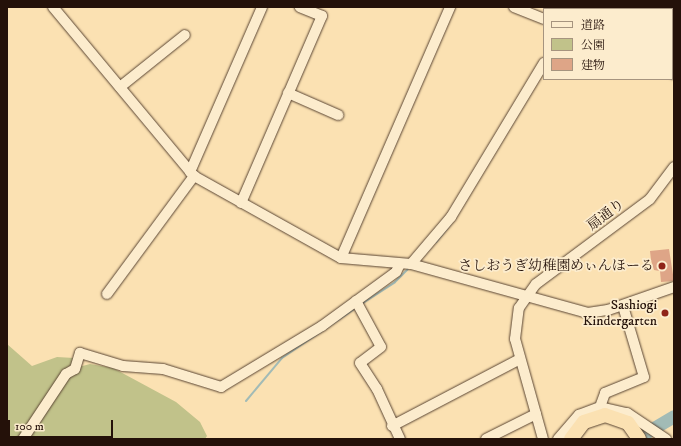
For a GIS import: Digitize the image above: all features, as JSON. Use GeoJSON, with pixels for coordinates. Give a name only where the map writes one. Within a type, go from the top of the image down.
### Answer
{"type":"FeatureCollection","features":[{"type":"Feature","properties":{"kind":"highway"},"geometry":{"type":"LineString","coordinates":[[571,439],[584,422],[605,415],[628,423],[639,439]]}},
{"type":"Feature","properties":{"kind":"street"},"geometry":{"type":"LineString","coordinates":[[53,7],[192,174],[341,258],[411,264],[588,313],[623,306],[674,287]]}},
{"type":"Feature","properties":{"kind":"street"},"geometry":{"type":"LineString","coordinates":[[107,294],[192,174],[262,7]]}},
{"type":"Feature","properties":{"kind":"street"},"geometry":{"type":"LineString","coordinates":[[241,202],[322,16],[300,7]]}},
{"type":"Feature","properties":{"kind":"street"},"geometry":{"type":"LineString","coordinates":[[341,258],[450,7]]}},
{"type":"Feature","properties":{"kind":"street"},"geometry":{"type":"LineString","coordinates":[[514,7],[543,19]]}},
{"type":"Feature","properties":{"kind":"street"},"geometry":{"type":"LineString","coordinates":[[120,87],[185,35]]}},
{"type":"Feature","properties":{"kind":"street"},"geometry":{"type":"LineString","coordinates":[[411,264],[451,217],[543,65]]}},
{"type":"Feature","properties":{"kind":"street"},"geometry":{"type":"LineString","coordinates":[[288,93],[338,115]]}},
{"type":"Feature","properties":{"kind":"street","name":"扇通り"},"geometry":{"type":"LineString","coordinates":[[526,296],[547,276],[650,199],[674,167]]}},
{"type":"Feature","properties":{"kind":"street"},"geometry":{"type":"LineString","coordinates":[[23,439],[66,374],[75,369],[80,354],[123,366],[163,369],[221,387],[284,351],[396,272],[400,264]]}},
{"type":"Feature","properties":{"kind":"street"},"geometry":{"type":"LineString","coordinates":[[526,296],[519,308],[514,328],[520,359],[543,439]]}},
{"type":"Feature","properties":{"kind":"street"},"geometry":{"type":"LineString","coordinates":[[356,301],[381,347],[360,363],[376,389],[392,426],[400,439]]}},
{"type":"Feature","properties":{"kind":"street"},"geometry":{"type":"LineString","coordinates":[[600,407],[605,393],[644,377],[623,306]]}},
{"type":"Feature","properties":{"kind":"street"},"geometry":{"type":"LineString","coordinates":[[392,426],[520,359]]}},
{"type":"Feature","properties":{"kind":"street"},"geometry":{"type":"LineString","coordinates":[[558,439],[579,415],[600,407],[627,413],[666,438],[674,432]]}},
{"type":"Feature","properties":{"kind":"street"},"geometry":{"type":"LineString","coordinates":[[486,439],[536,414]]}},
{"type":"Feature","properties":{"kind":"green space"},"geometry":{"type":"Polygon","coordinates":[[[7,344],[32,366],[57,357],[74,358],[75,368],[90,364],[113,368],[176,402],[200,422],[207,436],[205,439],[7,439],[7,344]]]}},
{"type":"Feature","properties":{"kind":"building","name":"さしおうぎ幼稚園めぃんほーる"},"geometry":{"type":"Polygon","coordinates":[[[669,249],[674,281],[661,282],[660,271],[654,270],[650,251],[669,249]]]}},
{"type":"Feature","properties":{"kind":"waterway"},"geometry":{"type":"LineString","coordinates":[[436,242],[450,225]]}},
{"type":"Feature","properties":{"kind":"waterway"},"geometry":{"type":"LineString","coordinates":[[363,303],[395,282],[408,269]]}},
{"type":"Feature","properties":{"kind":"waterway"},"geometry":{"type":"LineString","coordinates":[[246,401],[282,358],[354,309]]}},
{"type":"Feature","properties":{"kind":"waterway"},"geometry":{"type":"LineString","coordinates":[[635,439],[674,416]]}},
{"type":"Feature","properties":{"kind":"place","name":"さしおうぎ幼稚園めぃんほーる"},"geometry":{"type":"Point","coordinates":[662,266]}},
{"type":"Feature","properties":{"kind":"place","name":"Sashiogi Kindergarten"},"geometry":{"type":"Point","coordinates":[665,313]}}]}
